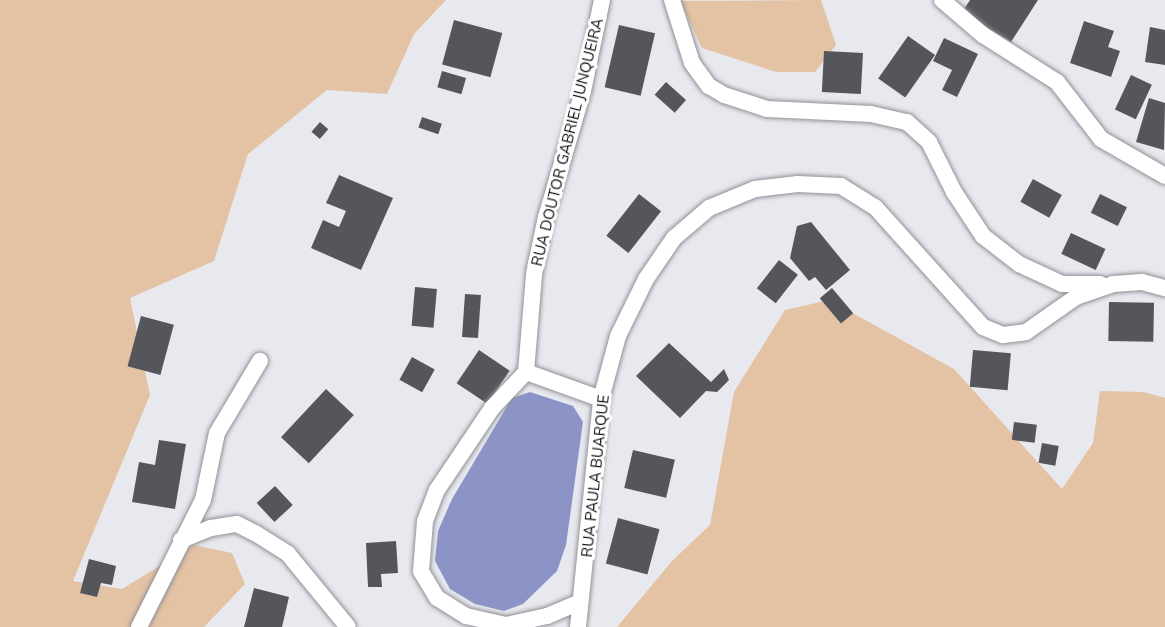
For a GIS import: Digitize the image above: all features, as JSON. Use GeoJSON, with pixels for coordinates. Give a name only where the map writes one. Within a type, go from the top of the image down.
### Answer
{"type":"FeatureCollection","features":[{"type":"Feature","properties":{"kind":"street","name":"RUA DOUTOR GABRIEL JUNQUEIRA"},"geometry":{"type":"LineString","coordinates":[[526,372],[534,274],[546,217],[583,92],[602,0]]}},
{"type":"Feature","properties":{"kind":"street"},"geometry":{"type":"LineString","coordinates":[[672,0],[692,63],[709,86],[724,95],[767,109],[871,114],[907,122],[929,142],[954,192],[983,236],[1019,264],[1062,284],[1113,284]]}},
{"type":"Feature","properties":{"kind":"street"},"geometry":{"type":"LineString","coordinates":[[942,0],[983,35],[1057,82],[1101,139],[1165,176]]}},
{"type":"Feature","properties":{"kind":"street","name":"RUA PAULA BUARQUE"},"geometry":{"type":"LineString","coordinates":[[578,627],[600,399],[618,336],[646,279],[674,238],[709,208],[755,189],[798,184],[841,186],[875,207],[983,327],[1003,335],[1026,332],[1076,297],[1113,284],[1142,282],[1165,288]]}},
{"type":"Feature","properties":{"kind":"street"},"geometry":{"type":"LineString","coordinates":[[139,627],[203,500],[210,451],[217,433],[260,361]]}},
{"type":"Feature","properties":{"kind":"street"},"geometry":{"type":"LineString","coordinates":[[580,602],[547,616],[506,625],[466,616],[437,598],[421,571],[425,521],[437,490],[492,408],[526,372],[600,399]]}},
{"type":"Feature","properties":{"kind":"street"},"geometry":{"type":"LineString","coordinates":[[181,540],[211,528],[237,524],[255,533],[288,554],[348,627]]}},
{"type":"Feature","properties":{"kind":"shaded area"},"geometry":{"type":"Polygon","coordinates":[[[0,0],[446,0],[414,34],[387,94],[327,90],[248,154],[214,261],[130,298],[150,395],[73,581],[122,589],[194,545],[232,553],[245,584],[204,627],[0,627],[0,0]]]}},
{"type":"Feature","properties":{"kind":"shaded area"},"geometry":{"type":"Polygon","coordinates":[[[821,0],[836,45],[815,72],[776,72],[702,48],[680,1],[821,0]]]}},
{"type":"Feature","properties":{"kind":"shaded area"},"geometry":{"type":"Polygon","coordinates":[[[829,300],[954,369],[1062,489],[1093,443],[1100,391],[1144,392],[1165,398],[1165,627],[617,627],[672,561],[710,525],[734,392],[785,310],[829,300]]]}},
{"type":"Feature","properties":{"kind":"water"},"geometry":{"type":"Polygon","coordinates":[[[530,392],[573,406],[583,422],[566,545],[557,571],[523,604],[504,611],[475,604],[450,589],[435,561],[438,531],[452,499],[512,398],[530,392]]]}},
{"type":"Feature","properties":{"kind":"building"},"geometry":{"type":"Polygon","coordinates":[[[970,0],[1038,0],[1011,42],[962,12],[970,0]]]}},
{"type":"Feature","properties":{"kind":"building"},"geometry":{"type":"Polygon","coordinates":[[[454,20],[502,33],[490,77],[442,64],[454,20]]]}},
{"type":"Feature","properties":{"kind":"building"},"geometry":{"type":"Polygon","coordinates":[[[1084,21],[1114,31],[1108,47],[1120,51],[1111,77],[1070,63],[1084,21]]]}},
{"type":"Feature","properties":{"kind":"building"},"geometry":{"type":"Polygon","coordinates":[[[619,25],[655,33],[641,96],[605,87],[619,25]]]}},
{"type":"Feature","properties":{"kind":"building"},"geometry":{"type":"Polygon","coordinates":[[[1150,27],[1165,30],[1165,65],[1145,62],[1150,27]]]}},
{"type":"Feature","properties":{"kind":"building"},"geometry":{"type":"Polygon","coordinates":[[[908,36],[935,55],[905,98],[878,79],[908,36]]]}},
{"type":"Feature","properties":{"kind":"building"},"geometry":{"type":"Polygon","coordinates":[[[944,38],[978,54],[957,97],[942,90],[952,70],[933,61],[944,38]]]}},
{"type":"Feature","properties":{"kind":"building"},"geometry":{"type":"Polygon","coordinates":[[[824,51],[863,53],[861,94],[822,92],[824,51]]]}},
{"type":"Feature","properties":{"kind":"building"},"geometry":{"type":"Polygon","coordinates":[[[442,71],[466,78],[461,94],[437,87],[442,71]]]}},
{"type":"Feature","properties":{"kind":"building"},"geometry":{"type":"Polygon","coordinates":[[[1131,75],[1152,85],[1136,119],[1115,109],[1131,75]]]}},
{"type":"Feature","properties":{"kind":"building"},"geometry":{"type":"Polygon","coordinates":[[[666,82],[686,100],[675,113],[655,95],[666,82]]]}},
{"type":"Feature","properties":{"kind":"building"},"geometry":{"type":"Polygon","coordinates":[[[1149,98],[1165,103],[1164,150],[1136,142],[1149,98]]]}},
{"type":"Feature","properties":{"kind":"building"},"geometry":{"type":"Polygon","coordinates":[[[422,117],[442,124],[438,134],[418,127],[422,117]]]}},
{"type":"Feature","properties":{"kind":"building"},"geometry":{"type":"Polygon","coordinates":[[[320,122],[328,129],[320,139],[311,132],[320,122]]]}},
{"type":"Feature","properties":{"kind":"building"},"geometry":{"type":"Polygon","coordinates":[[[339,175],[393,198],[361,270],[311,248],[323,220],[339,227],[346,211],[326,203],[339,175]]]}},
{"type":"Feature","properties":{"kind":"building"},"geometry":{"type":"Polygon","coordinates":[[[1033,179],[1062,195],[1049,218],[1020,202],[1033,179]]]}},
{"type":"Feature","properties":{"kind":"building"},"geometry":{"type":"Polygon","coordinates":[[[639,194],[661,211],[628,253],[606,236],[639,194]]]}},
{"type":"Feature","properties":{"kind":"building"},"geometry":{"type":"Polygon","coordinates":[[[1100,194],[1127,207],[1118,226],[1091,213],[1100,194]]]}},
{"type":"Feature","properties":{"kind":"building"},"geometry":{"type":"Polygon","coordinates":[[[811,222],[850,270],[826,290],[815,277],[809,281],[790,258],[797,226],[811,222]]]}},
{"type":"Feature","properties":{"kind":"building"},"geometry":{"type":"Polygon","coordinates":[[[1071,233],[1105,249],[1096,270],[1061,254],[1071,233]]]}},
{"type":"Feature","properties":{"kind":"building"},"geometry":{"type":"Polygon","coordinates":[[[779,260],[798,275],[776,303],[757,288],[779,260]]]}},
{"type":"Feature","properties":{"kind":"building"},"geometry":{"type":"Polygon","coordinates":[[[415,287],[437,289],[434,328],[412,326],[415,287]]]}},
{"type":"Feature","properties":{"kind":"building"},"geometry":{"type":"Polygon","coordinates":[[[832,288],[853,313],[841,324],[820,298],[832,288]]]}},
{"type":"Feature","properties":{"kind":"building"},"geometry":{"type":"Polygon","coordinates":[[[465,294],[481,295],[478,338],[462,337],[465,294]]]}},
{"type":"Feature","properties":{"kind":"building"},"geometry":{"type":"Polygon","coordinates":[[[1109,302],[1154,303],[1153,342],[1108,341],[1109,302]]]}},
{"type":"Feature","properties":{"kind":"building"},"geometry":{"type":"Polygon","coordinates":[[[141,316],[174,325],[160,375],[128,366],[141,316]]]}},
{"type":"Feature","properties":{"kind":"building"},"geometry":{"type":"Polygon","coordinates":[[[669,343],[711,382],[724,369],[729,380],[717,392],[706,391],[680,418],[636,376],[669,343]]]}},
{"type":"Feature","properties":{"kind":"building"},"geometry":{"type":"Polygon","coordinates":[[[479,350],[510,371],[487,404],[457,383],[479,350]]]}},
{"type":"Feature","properties":{"kind":"building"},"geometry":{"type":"Polygon","coordinates":[[[973,350],[1011,353],[1008,390],[970,387],[973,350]]]}},
{"type":"Feature","properties":{"kind":"building"},"geometry":{"type":"Polygon","coordinates":[[[412,357],[435,370],[422,392],[399,380],[412,357]]]}},
{"type":"Feature","properties":{"kind":"building"},"geometry":{"type":"Polygon","coordinates":[[[326,389],[354,415],[309,463],[281,437],[326,389]]]}},
{"type":"Feature","properties":{"kind":"building"},"geometry":{"type":"Polygon","coordinates":[[[1014,422],[1037,425],[1035,443],[1012,440],[1014,422]]]}},
{"type":"Feature","properties":{"kind":"building"},"geometry":{"type":"Polygon","coordinates":[[[159,440],[186,444],[175,509],[132,502],[139,462],[155,465],[159,440]]]}},
{"type":"Feature","properties":{"kind":"building"},"geometry":{"type":"Polygon","coordinates":[[[1042,443],[1059,446],[1055,466],[1039,463],[1042,443]]]}},
{"type":"Feature","properties":{"kind":"building"},"geometry":{"type":"Polygon","coordinates":[[[633,450],[675,460],[666,498],[624,488],[633,450]]]}},
{"type":"Feature","properties":{"kind":"building"},"geometry":{"type":"Polygon","coordinates":[[[275,486],[293,505],[274,522],[257,503],[275,486]]]}},
{"type":"Feature","properties":{"kind":"building"},"geometry":{"type":"Polygon","coordinates":[[[618,518],[660,529],[647,575],[606,563],[618,518]]]}},
{"type":"Feature","properties":{"kind":"building"},"geometry":{"type":"Polygon","coordinates":[[[396,541],[398,573],[381,574],[382,587],[368,587],[366,543],[396,541]]]}},
{"type":"Feature","properties":{"kind":"building"},"geometry":{"type":"Polygon","coordinates":[[[89,559],[116,566],[112,585],[101,583],[97,597],[80,593],[89,559]]]}},
{"type":"Feature","properties":{"kind":"building"},"geometry":{"type":"Polygon","coordinates":[[[254,588],[289,597],[282,627],[244,627],[254,588]]]}}]}
